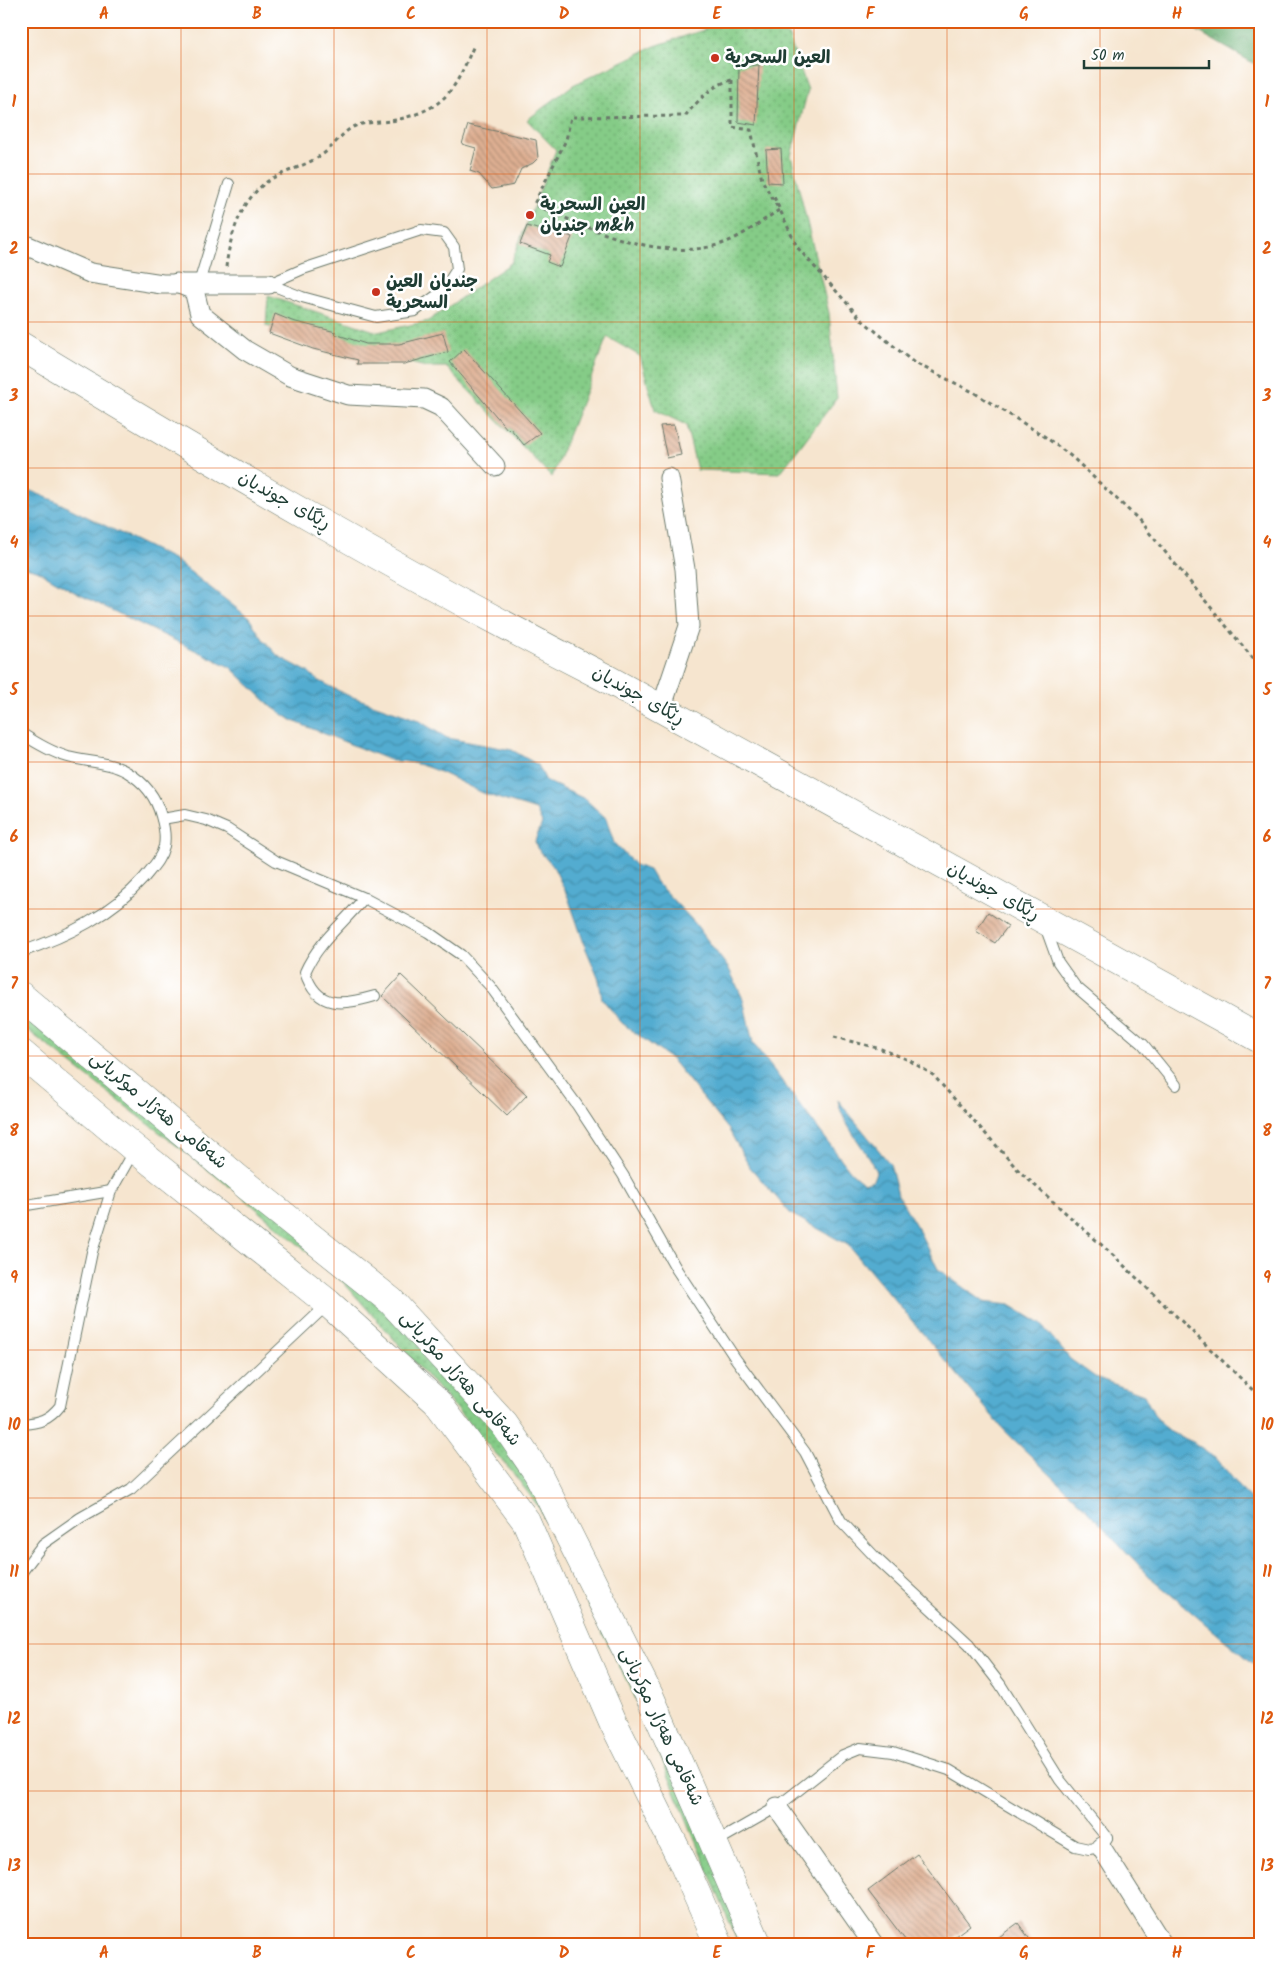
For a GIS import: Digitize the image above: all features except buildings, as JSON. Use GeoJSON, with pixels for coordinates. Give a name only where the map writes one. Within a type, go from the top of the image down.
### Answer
{"type":"FeatureCollection","features":[{"type":"Feature","properties":{"kind":"main road","name":"ڕێگای جوندیان"},"geometry":{"type":"LineString","coordinates":[[21,346],[252,483],[498,623],[604,677],[1260,1039]]}},
{"type":"Feature","properties":{"kind":"main road","name":"شەقامی ھەژار موکریانی"},"geometry":{"type":"LineString","coordinates":[[21,996],[247,1186],[391,1300],[504,1424],[537,1472],[651,1699],[758,1945]]}},
{"type":"Feature","properties":{"kind":"main road","name":"شەقامی ھەژار موکریانی"},"geometry":{"type":"LineString","coordinates":[[21,1052],[135,1149],[328,1303],[438,1402],[526,1522],[613,1722],[683,1863],[719,1945]]}},
{"type":"Feature","properties":{"kind":"street"},"geometry":{"type":"LineString","coordinates":[[21,243],[90,273],[162,284],[269,284]]}},
{"type":"Feature","properties":{"kind":"street"},"geometry":{"type":"LineString","coordinates":[[177,283],[194,290],[200,314],[245,350],[290,376],[348,395],[424,399],[441,407],[495,466]]}},
{"type":"Feature","properties":{"kind":"street"},"geometry":{"type":"LineString","coordinates":[[660,709],[689,626],[686,569],[669,478]]}},
{"type":"Feature","properties":{"kind":"street"},"geometry":{"type":"LineString","coordinates":[[777,1807],[874,1945]]}},
{"type":"Feature","properties":{"kind":"street"},"geometry":{"type":"LineString","coordinates":[[1101,1847],[1164,1945]]}},
{"type":"Feature","properties":{"kind":"lane"},"geometry":{"type":"LineString","coordinates":[[199,283],[229,184]]}},
{"type":"Feature","properties":{"kind":"lane"},"geometry":{"type":"LineString","coordinates":[[421,230],[444,233],[454,247],[457,269],[443,290],[415,311],[376,317],[302,298],[269,284],[302,268],[421,230]]}},
{"type":"Feature","properties":{"kind":"lane"},"geometry":{"type":"LineString","coordinates":[[21,732],[40,745]]}},
{"type":"Feature","properties":{"kind":"lane"},"geometry":{"type":"LineString","coordinates":[[21,738],[67,757],[126,771],[144,784],[158,804],[165,829],[164,846],[156,864],[133,890],[82,927],[21,952]]}},
{"type":"Feature","properties":{"kind":"lane"},"geometry":{"type":"LineString","coordinates":[[162,819],[185,816],[206,820],[227,829],[276,862],[364,898],[428,932],[461,956],[490,986],[577,1105],[623,1175],[677,1270],[740,1364],[805,1452],[841,1521],[876,1558],[969,1644],[1000,1684],[1060,1780],[1107,1838],[1101,1847],[1089,1849],[1075,1846],[949,1770],[885,1751],[860,1748],[843,1754],[777,1807],[714,1843]]}},
{"type":"Feature","properties":{"kind":"lane"},"geometry":{"type":"LineString","coordinates":[[364,898],[350,916],[328,935],[311,958],[305,972],[309,985],[329,1002],[349,1003],[375,996]]}},
{"type":"Feature","properties":{"kind":"lane"},"geometry":{"type":"LineString","coordinates":[[1043,920],[1058,962],[1075,986],[1143,1044],[1176,1085]]}},
{"type":"Feature","properties":{"kind":"lane"},"geometry":{"type":"LineString","coordinates":[[21,1424],[35,1423],[50,1418],[60,1406],[92,1252],[111,1191],[135,1149]]}},
{"type":"Feature","properties":{"kind":"lane"},"geometry":{"type":"LineString","coordinates":[[21,1206],[111,1191]]}},
{"type":"Feature","properties":{"kind":"lane"},"geometry":{"type":"LineString","coordinates":[[21,1573],[43,1544],[80,1518],[131,1489],[328,1303]]}},
{"type":"Feature","properties":{"kind":"path"},"geometry":{"type":"LineString","coordinates":[[224,283],[228,254],[243,210],[249,198],[258,188],[274,177],[321,156],[345,133],[357,125],[399,120],[423,112],[440,102],[452,91],[474,46]]}},
{"type":"Feature","properties":{"kind":"path"},"geometry":{"type":"LineString","coordinates":[[779,210],[724,243],[686,251],[651,245],[592,230],[534,204],[566,140],[571,117],[685,116],[701,98],[719,83],[732,80],[732,127],[751,130],[762,180],[779,210],[797,248],[862,320],[888,344],[913,362],[973,392],[1044,436],[1101,484],[1138,519],[1260,667]]}},
{"type":"Feature","properties":{"kind":"path"},"geometry":{"type":"LineString","coordinates":[[774,197],[779,210]]}},
{"type":"Feature","properties":{"kind":"path"},"geometry":{"type":"LineString","coordinates":[[834,1037],[881,1049],[909,1060],[933,1075],[1020,1172],[1115,1257],[1260,1397]]}},
{"type":"Feature","properties":{"kind":"green space"},"geometry":{"type":"Polygon","coordinates":[[[731,21],[788,35],[808,90],[791,156],[829,313],[837,398],[780,473],[697,470],[686,425],[655,410],[640,356],[607,337],[552,477],[446,367],[426,367],[266,326],[268,296],[378,332],[428,321],[511,263],[556,150],[527,120],[573,85],[655,46],[731,21]]]}},
{"type":"Feature","properties":{"kind":"green space"},"geometry":{"type":"Polygon","coordinates":[[[1180,21],[1260,21],[1260,67],[1180,21]]]}},
{"type":"Feature","properties":{"kind":"green space"},"geometry":{"type":"Polygon","coordinates":[[[21,1003],[354,1270],[527,1463],[756,1945],[739,1945],[640,1707],[538,1506],[513,1473],[344,1283],[239,1194],[21,1025],[21,1003]]]}},
{"type":"Feature","properties":{"kind":"water"},"geometry":{"type":"Polygon","coordinates":[[[21,487],[53,500],[175,560],[249,618],[263,639],[278,656],[310,673],[316,679],[347,695],[416,719],[447,738],[512,750],[538,765],[546,781],[585,799],[606,818],[614,843],[635,865],[649,870],[656,882],[694,922],[729,969],[743,999],[753,1043],[851,1172],[864,1183],[873,1180],[876,1172],[844,1118],[838,1100],[890,1164],[898,1195],[938,1269],[983,1302],[1010,1305],[1041,1324],[1070,1359],[1095,1377],[1144,1395],[1155,1416],[1170,1432],[1193,1442],[1216,1458],[1260,1512],[1260,1670],[1151,1578],[1086,1509],[1004,1430],[848,1245],[791,1214],[749,1166],[729,1130],[672,1060],[622,1023],[602,999],[599,980],[568,897],[554,868],[537,848],[535,841],[542,823],[536,810],[483,793],[428,767],[392,761],[293,721],[272,707],[230,667],[76,593],[37,570],[21,566],[21,487]]]}},
{"type":"Feature","properties":{"kind":"place","name":"العين السحرية"},"geometry":{"type":"Point","coordinates":[715,58]}},
{"type":"Feature","properties":{"kind":"place","name":"العين السحرية جنديان m&h"},"geometry":{"type":"Point","coordinates":[530,215]}},
{"type":"Feature","properties":{"kind":"place","name":"جنديان العين السحرية"},"geometry":{"type":"Point","coordinates":[376,292]}}]}
